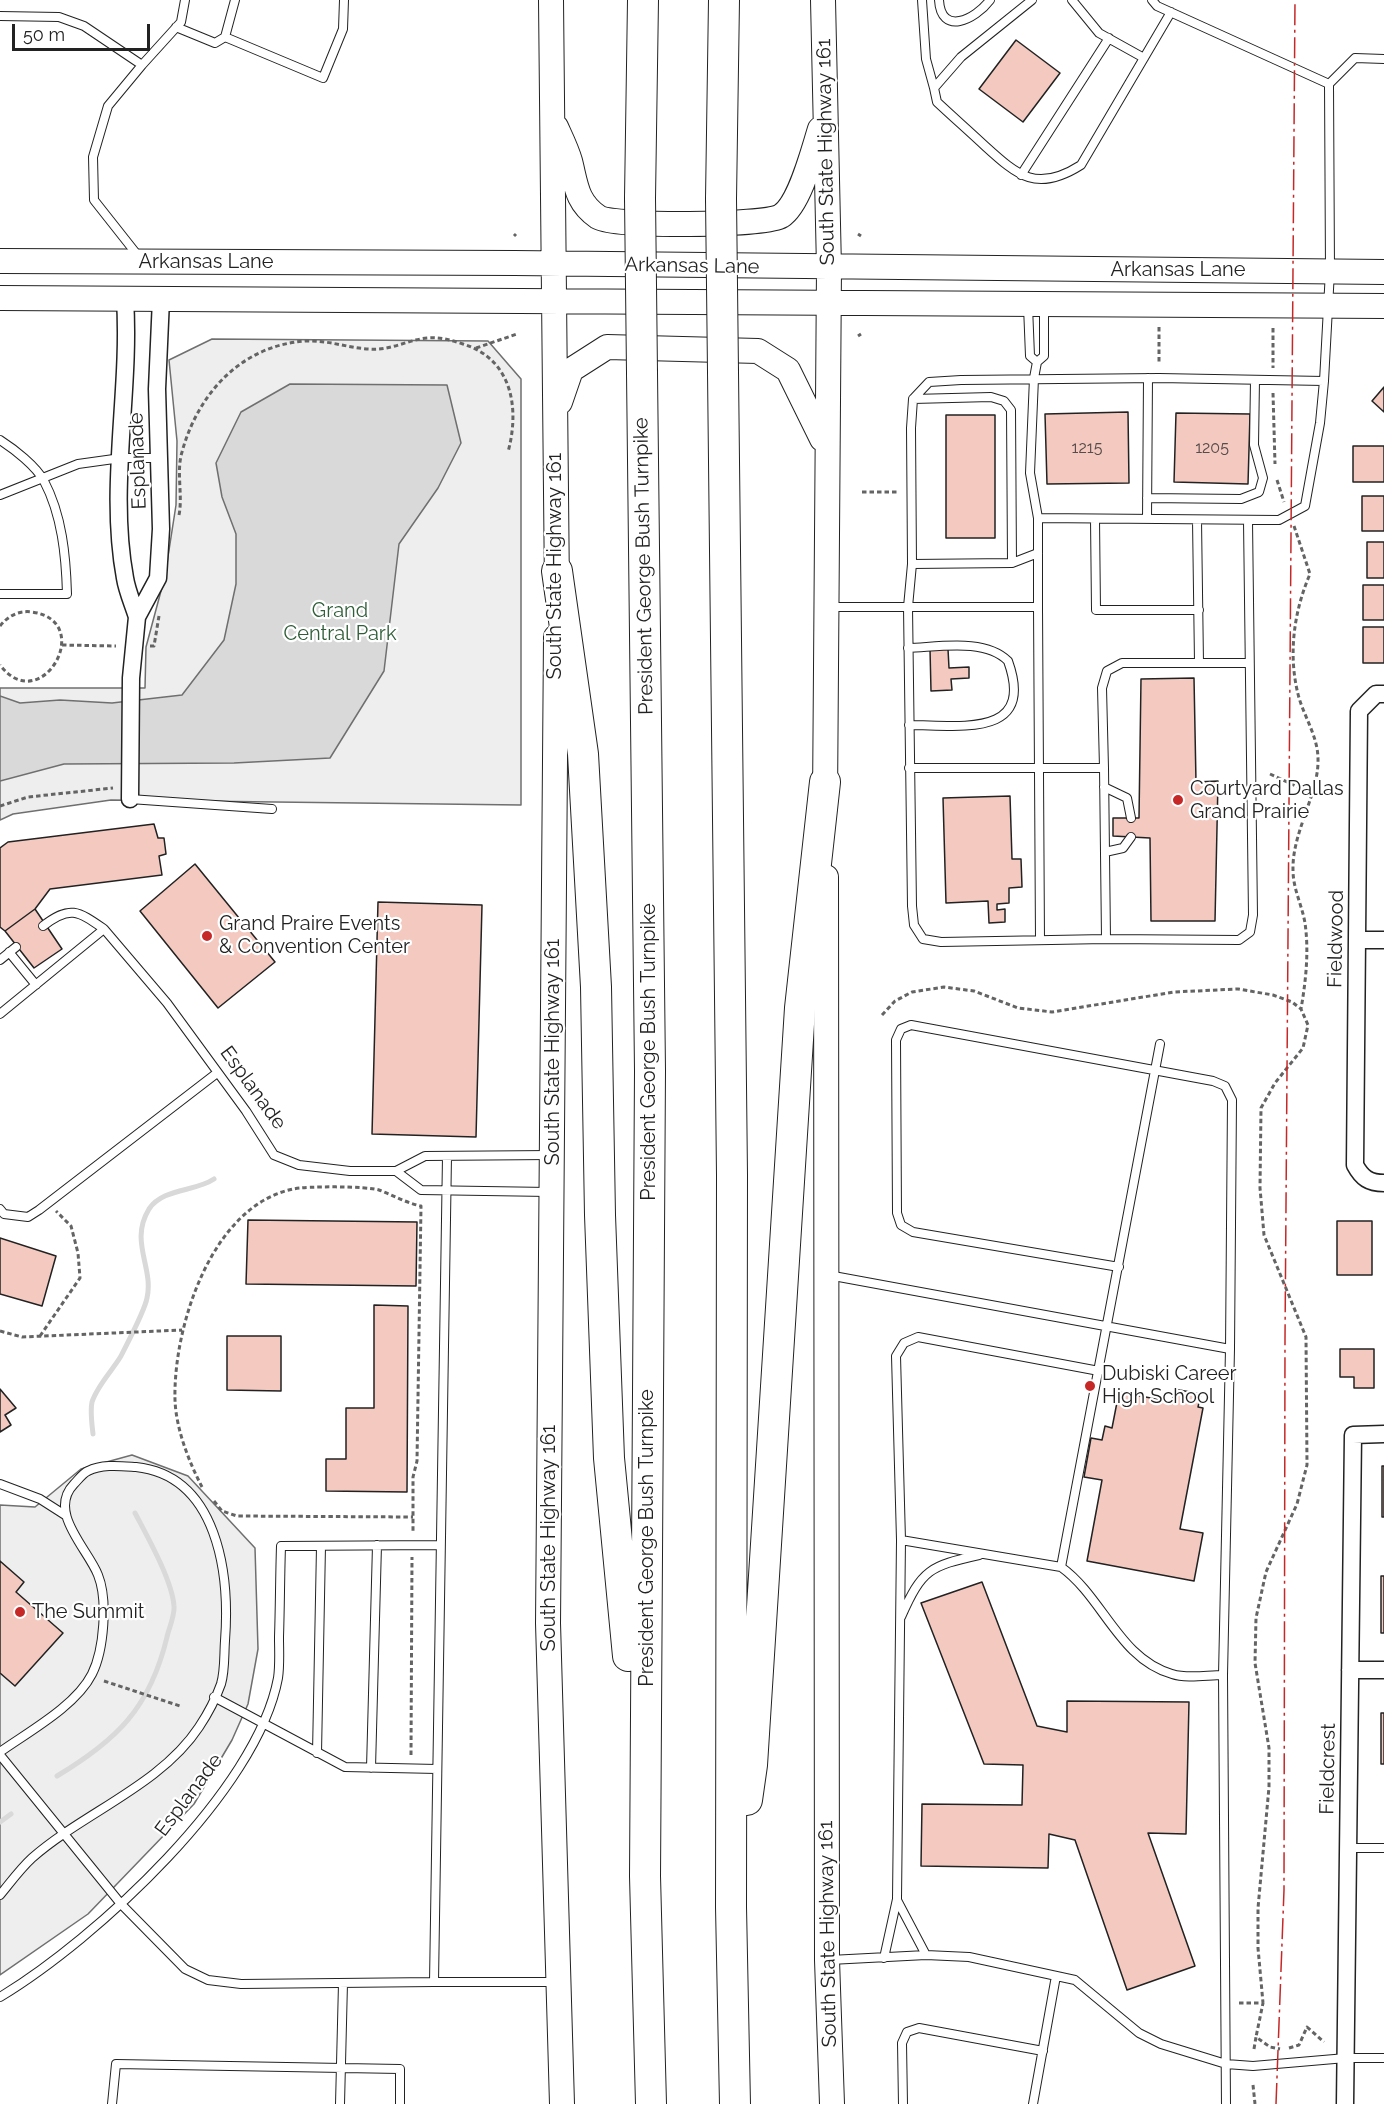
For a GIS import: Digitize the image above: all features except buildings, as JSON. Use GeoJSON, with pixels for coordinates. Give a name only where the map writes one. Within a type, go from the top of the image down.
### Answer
{"type":"FeatureCollection","features":[{"type":"Feature","properties":{"kind":"highway","name":"President George Bush Turnpike"},"geometry":{"type":"LineString","coordinates":[[642,0],[640,198],[650,1071],[645,1876],[651,2104]]}},
{"type":"Feature","properties":{"kind":"highway"},"geometry":{"type":"LineString","coordinates":[[724,0],[721,199],[732,1175],[731,1907],[735,2104]]}},
{"type":"Feature","properties":{"kind":"highway"},"geometry":{"type":"LineString","coordinates":[[557,571],[585,787],[596,987],[600,1215],[609,1458],[627,1624],[629,1687],[645,1876]]}},
{"type":"Feature","properties":{"kind":"highway"},"geometry":{"type":"LineString","coordinates":[[731,1907],[752,1765],[800,1008],[825,782]]}},
{"type":"Feature","properties":{"kind":"main road","name":"South State Highway 161"},"geometry":{"type":"LineString","coordinates":[[551,0],[552,302],[557,571],[548,1623],[562,2104]]}},
{"type":"Feature","properties":{"kind":"main road","name":"South State Highway 161"},"geometry":{"type":"LineString","coordinates":[[822,0],[829,268],[825,608],[828,1099],[825,1275],[827,1960],[832,2104]]}},
{"type":"Feature","properties":{"kind":"main road"},"geometry":{"type":"LineString","coordinates":[[552,117],[570,159],[577,194],[599,218],[635,223],[750,223],[781,216],[799,193],[826,112]]}},
{"type":"Feature","properties":{"kind":"main road","name":"Arkansas Lane"},"geometry":{"type":"LineString","coordinates":[[0,261],[552,263],[829,268],[1384,272]]}},
{"type":"Feature","properties":{"kind":"main road"},"geometry":{"type":"LineString","coordinates":[[125,299],[143,262]]}},
{"type":"Feature","properties":{"kind":"main road"},"geometry":{"type":"LineString","coordinates":[[143,262],[161,299]]}},
{"type":"Feature","properties":{"kind":"main road","name":"Arkansas Lane"},"geometry":{"type":"LineString","coordinates":[[0,298],[1384,306]]}},
{"type":"Feature","properties":{"kind":"main road"},"geometry":{"type":"LineString","coordinates":[[554,421],[570,370],[607,347],[758,351],[788,370],[826,447]]}},
{"type":"Feature","properties":{"kind":"street","name":"Esplanade"},"geometry":{"type":"LineString","coordinates":[[125,299],[127,372],[121,458],[120,518],[125,578],[137,617]]}},
{"type":"Feature","properties":{"kind":"street","name":"Esplanade"},"geometry":{"type":"LineString","coordinates":[[130,793],[131,678],[137,617],[158,578],[161,529],[157,389],[161,299]]}},
{"type":"Feature","properties":{"kind":"street","name":"Fieldwood"},"geometry":{"type":"LineString","coordinates":[[1384,694],[1376,694],[1359,711],[1355,1165],[1362,1177],[1373,1183],[1384,1183]]}},
{"type":"Feature","properties":{"kind":"street"},"geometry":{"type":"LineString","coordinates":[[1357,940],[1384,940]]}},
{"type":"Feature","properties":{"kind":"street","name":"Fieldcrest"},"geometry":{"type":"LineString","coordinates":[[1346,2104],[1353,1435],[1384,1434]]}},
{"type":"Feature","properties":{"kind":"street"},"geometry":{"type":"LineString","coordinates":[[1350,1670],[1384,1670]]}},
{"type":"Feature","properties":{"kind":"lane"},"geometry":{"type":"LineString","coordinates":[[143,262],[94,200],[93,157],[108,106],[181,22],[185,0]]}},
{"type":"Feature","properties":{"kind":"lane"},"geometry":{"type":"LineString","coordinates":[[176,27],[215,43],[225,37],[235,0]]}},
{"type":"Feature","properties":{"kind":"lane"},"geometry":{"type":"LineString","coordinates":[[225,37],[323,78],[343,29],[344,0]]}},
{"type":"Feature","properties":{"kind":"lane"},"geometry":{"type":"LineString","coordinates":[[922,0],[926,58],[937,102],[1014,173],[1035,179],[1064,176],[1081,165],[1171,12]]}},
{"type":"Feature","properties":{"kind":"lane"},"geometry":{"type":"LineString","coordinates":[[939,0],[945,16],[955,21],[965,21],[976,17],[990,0]]}},
{"type":"Feature","properties":{"kind":"lane"},"geometry":{"type":"LineString","coordinates":[[934,88],[961,57],[1032,0]]}},
{"type":"Feature","properties":{"kind":"lane"},"geometry":{"type":"LineString","coordinates":[[1072,0],[1099,33],[1144,58]]}},
{"type":"Feature","properties":{"kind":"lane"},"geometry":{"type":"LineString","coordinates":[[1152,0],[1171,12],[1329,84]]}},
{"type":"Feature","properties":{"kind":"lane"},"geometry":{"type":"LineString","coordinates":[[0,16],[59,17],[84,26],[142,65]]}},
{"type":"Feature","properties":{"kind":"lane"},"geometry":{"type":"LineString","coordinates":[[1022,175],[1109,38]]}},
{"type":"Feature","properties":{"kind":"lane"},"geometry":{"type":"LineString","coordinates":[[1038,518],[1279,520],[1305,506],[1320,423],[1329,306],[1329,84],[1355,58],[1384,59]]}},
{"type":"Feature","properties":{"kind":"lane"},"geometry":{"type":"LineString","coordinates":[[1036,303],[1030,356],[1037,362]]}},
{"type":"Feature","properties":{"kind":"lane"},"geometry":{"type":"LineString","coordinates":[[1036,303],[1044,356],[1037,362],[1034,378],[1029,473],[1038,518],[1040,940]]}},
{"type":"Feature","properties":{"kind":"lane"},"geometry":{"type":"LineString","coordinates":[[1248,521],[1252,915],[1250,932],[1239,940],[1106,939],[941,942],[923,939],[914,926],[912,906],[909,768],[908,607],[912,564],[911,428],[913,399],[929,382],[1034,378],[1324,381]]}},
{"type":"Feature","properties":{"kind":"lane"},"geometry":{"type":"LineString","coordinates":[[1147,519],[1148,378]]}},
{"type":"Feature","properties":{"kind":"lane"},"geometry":{"type":"LineString","coordinates":[[1148,498],[1241,499],[1259,492],[1263,478],[1254,445],[1255,380]]}},
{"type":"Feature","properties":{"kind":"lane"},"geometry":{"type":"LineString","coordinates":[[913,399],[992,397],[1004,401],[1011,410],[1012,563]]}},
{"type":"Feature","properties":{"kind":"lane"},"geometry":{"type":"LineString","coordinates":[[0,440],[43,479],[60,525],[66,562],[67,594],[0,594]]}},
{"type":"Feature","properties":{"kind":"lane"},"geometry":{"type":"LineString","coordinates":[[0,495],[78,464],[121,458],[159,459]]}},
{"type":"Feature","properties":{"kind":"lane"},"geometry":{"type":"LineString","coordinates":[[1095,519],[1096,610],[1199,610]]}},
{"type":"Feature","properties":{"kind":"lane"},"geometry":{"type":"LineString","coordinates":[[1197,520],[1200,663]]}},
{"type":"Feature","properties":{"kind":"lane"},"geometry":{"type":"LineString","coordinates":[[912,564],[1012,563],[1038,553]]}},
{"type":"Feature","properties":{"kind":"lane"},"geometry":{"type":"LineString","coordinates":[[825,608],[1038,607]]}},
{"type":"Feature","properties":{"kind":"lane"},"geometry":{"type":"LineString","coordinates":[[908,648],[957,646],[991,649],[1008,661],[1014,692],[1012,706],[1006,715],[997,720],[967,725],[909,725]]}},
{"type":"Feature","properties":{"kind":"lane"},"geometry":{"type":"LineString","coordinates":[[1106,939],[1102,688],[1107,670],[1122,663],[1249,663]]}},
{"type":"Feature","properties":{"kind":"lane"},"geometry":{"type":"LineString","coordinates":[[909,768],[1104,768]]}},
{"type":"Feature","properties":{"kind":"lane"},"geometry":{"type":"LineString","coordinates":[[1104,788],[1127,798],[1131,818]]}},
{"type":"Feature","properties":{"kind":"lane"},"geometry":{"type":"LineString","coordinates":[[130,793],[272,808]]}},
{"type":"Feature","properties":{"kind":"lane"},"geometry":{"type":"LineString","coordinates":[[1105,852],[1123,848],[1131,837]]}},
{"type":"Feature","properties":{"kind":"lane","name":"Esplanade"},"geometry":{"type":"LineString","coordinates":[[43,926],[59,913],[79,912],[104,928],[167,1004],[246,1111],[274,1155],[299,1165],[350,1172],[396,1171]]}},
{"type":"Feature","properties":{"kind":"lane"},"geometry":{"type":"LineString","coordinates":[[0,1014],[104,928]]}},
{"type":"Feature","properties":{"kind":"lane"},"geometry":{"type":"LineString","coordinates":[[0,960],[12,950],[36,985]]}},
{"type":"Feature","properties":{"kind":"lane"},"geometry":{"type":"LineString","coordinates":[[1119,1267],[913,1232],[901,1225],[897,1213],[896,1040],[901,1029],[911,1025],[1214,1081],[1225,1086],[1232,1100],[1230,1349],[1223,1675],[1226,2104]]}},
{"type":"Feature","properties":{"kind":"lane"},"geometry":{"type":"LineString","coordinates":[[1061,1567],[1160,1044]]}},
{"type":"Feature","properties":{"kind":"lane"},"geometry":{"type":"LineString","coordinates":[[0,1209],[4,1214],[28,1217],[217,1073]]}},
{"type":"Feature","properties":{"kind":"lane"},"geometry":{"type":"LineString","coordinates":[[551,1192],[421,1190],[396,1171],[425,1156],[552,1155]]}},
{"type":"Feature","properties":{"kind":"lane"},"geometry":{"type":"LineString","coordinates":[[434,1982],[447,1156]]}},
{"type":"Feature","properties":{"kind":"lane"},"geometry":{"type":"LineString","coordinates":[[825,1275],[1230,1349]]}},
{"type":"Feature","properties":{"kind":"lane"},"geometry":{"type":"LineString","coordinates":[[884,1958],[897,1899],[901,1540],[896,1356],[904,1342],[918,1337],[1099,1371]]}},
{"type":"Feature","properties":{"kind":"lane"},"geometry":{"type":"LineString","coordinates":[[0,1895],[32,1858],[66,1834],[173,1758],[199,1727],[222,1683],[227,1612],[223,1563],[212,1527],[187,1489],[157,1470],[115,1465],[86,1471],[68,1490],[65,1515],[80,1547],[98,1575],[105,1608],[92,1675],[66,1705],[0,1754],[66,1834],[121,1904],[185,1969],[208,1980],[241,1984],[558,1982]]}},
{"type":"Feature","properties":{"kind":"lane"},"geometry":{"type":"LineString","coordinates":[[0,1484],[40,1499],[65,1515]]}},
{"type":"Feature","properties":{"kind":"lane"},"geometry":{"type":"LineString","coordinates":[[901,1540],[1061,1567],[1077,1579],[1132,1651],[1148,1665],[1174,1675],[1223,1675]]}},
{"type":"Feature","properties":{"kind":"lane"},"geometry":{"type":"LineString","coordinates":[[371,1768],[377,1545]]}},
{"type":"Feature","properties":{"kind":"lane"},"geometry":{"type":"LineString","coordinates":[[317,1753],[321,1546],[440,1545]]}},
{"type":"Feature","properties":{"kind":"lane","name":"Esplanade"},"geometry":{"type":"LineString","coordinates":[[0,1997],[82,1939],[121,1904],[179,1847],[226,1785],[264,1724],[278,1677],[281,1546],[321,1546]]}},
{"type":"Feature","properties":{"kind":"lane"},"geometry":{"type":"LineString","coordinates":[[900,1620],[919,1581],[928,1572],[945,1563],[983,1554]]}},
{"type":"Feature","properties":{"kind":"lane"},"geometry":{"type":"LineString","coordinates":[[214,1697],[345,1767],[437,1769]]}},
{"type":"Feature","properties":{"kind":"lane"},"geometry":{"type":"LineString","coordinates":[[1348,1848],[1384,1848]]}},
{"type":"Feature","properties":{"kind":"lane"},"geometry":{"type":"LineString","coordinates":[[897,1899],[926,1955]]}},
{"type":"Feature","properties":{"kind":"lane"},"geometry":{"type":"LineString","coordinates":[[827,1960],[926,1955],[969,1957],[1075,1980],[1139,2033],[1161,2044],[1226,2064],[1253,2066],[1346,2058],[1384,2058]]}},
{"type":"Feature","properties":{"kind":"lane"},"geometry":{"type":"LineString","coordinates":[[1033,2104],[1056,1976]]}},
{"type":"Feature","properties":{"kind":"lane"},"geometry":{"type":"LineString","coordinates":[[340,2104],[343,1983]]}},
{"type":"Feature","properties":{"kind":"lane"},"geometry":{"type":"LineString","coordinates":[[903,2104],[902,2043],[907,2032],[919,2028],[1043,2051]]}},
{"type":"Feature","properties":{"kind":"lane"},"geometry":{"type":"LineString","coordinates":[[112,2104],[116,2064],[400,2069],[399,2104]]}},
{"type":"Feature","properties":{"kind":"path"},"geometry":{"type":"LineString","coordinates":[[1159,327],[1159,378]]}},
{"type":"Feature","properties":{"kind":"path"},"geometry":{"type":"LineString","coordinates":[[1273,328],[1273,368]]}},
{"type":"Feature","properties":{"kind":"path"},"geometry":{"type":"LineString","coordinates":[[476,348],[515,333]]}},
{"type":"Feature","properties":{"kind":"path"},"geometry":{"type":"LineString","coordinates":[[179,518],[181,454],[196,413],[216,384],[249,358],[272,348],[305,341],[389,349],[426,338],[446,338],[476,348],[490,357],[510,386],[515,417],[508,452]]}},
{"type":"Feature","properties":{"kind":"path"},"geometry":{"type":"LineString","coordinates":[[1274,393],[1275,465],[1280,494],[1286,507]]}},
{"type":"Feature","properties":{"kind":"path"},"geometry":{"type":"LineString","coordinates":[[862,492],[899,492]]}},
{"type":"Feature","properties":{"kind":"path"},"geometry":{"type":"LineString","coordinates":[[1295,528],[1311,574],[1299,599],[1293,634],[1297,693],[1313,735],[1318,759],[1311,793],[1297,838],[1293,868],[1296,894],[1305,921],[1307,975],[1301,1009]]}},
{"type":"Feature","properties":{"kind":"path"},"geometry":{"type":"LineString","coordinates":[[62,645],[154,646],[161,607]]}},
{"type":"Feature","properties":{"kind":"path"},"geometry":{"type":"LineString","coordinates":[[0,626],[19,613],[37,613],[52,621],[61,637],[62,645],[58,663],[37,679],[11,675],[0,665]]}},
{"type":"Feature","properties":{"kind":"path"},"geometry":{"type":"LineString","coordinates":[[1270,774],[1311,793]]}},
{"type":"Feature","properties":{"kind":"path"},"geometry":{"type":"LineString","coordinates":[[0,806],[28,797],[130,793]]}},
{"type":"Feature","properties":{"kind":"path"},"geometry":{"type":"LineString","coordinates":[[411,1768],[412,1545],[413,1517],[413,1477],[417,1461],[421,1206],[377,1190],[361,1188],[294,1189],[272,1195],[251,1208],[228,1232],[199,1285],[182,1330],[176,1362],[175,1403],[182,1438],[201,1485],[222,1510],[237,1516],[413,1517]]}},
{"type":"Feature","properties":{"kind":"path"},"geometry":{"type":"LineString","coordinates":[[40,1336],[80,1278],[78,1253],[71,1226],[49,1203]]}},
{"type":"Feature","properties":{"kind":"path"},"geometry":{"type":"LineString","coordinates":[[0,1331],[22,1337],[182,1330]]}},
{"type":"Feature","properties":{"kind":"path"},"geometry":{"type":"LineString","coordinates":[[92,1675],[180,1706]]}},
{"type":"Feature","properties":{"kind":"path"},"geometry":{"type":"LineString","coordinates":[[1234,2004],[1263,2003],[1254,2049]]}},
{"type":"Feature","properties":{"kind":"path"},"geometry":{"type":"LineString","coordinates":[[1256,2037],[1270,2047],[1284,2050],[1299,2045],[1307,2027],[1324,2042]]}},
{"type":"Feature","properties":{"kind":"path"},"geometry":{"type":"LineString","coordinates":[[1253,2085],[1255,2104]]}},
{"type":"Feature","properties":{"kind":"green space","name":"Grand Central Park"},"geometry":{"type":"Polygon","coordinates":[[[212,339],[488,341],[521,379],[521,805],[111,800],[13,814],[0,820],[0,688],[145,688],[146,647],[165,576],[176,505],[177,441],[169,360],[212,339]]]}},
{"type":"Feature","properties":{"kind":"green space"},"geometry":{"type":"Polygon","coordinates":[[[132,1455],[188,1476],[255,1548],[258,1649],[248,1704],[232,1740],[194,1804],[88,1914],[0,1975],[0,1505],[35,1507],[81,1469],[132,1455]]]}},
{"type":"Feature","properties":{"kind":"shaded area"},"geometry":{"type":"Polygon","coordinates":[[[290,384],[447,385],[461,443],[438,488],[399,544],[384,671],[330,758],[234,763],[64,764],[0,781],[0,696],[20,703],[60,700],[112,703],[182,695],[224,640],[236,584],[236,534],[222,497],[216,463],[241,412],[290,384]]]}},
{"type":"Feature","properties":{"kind":"waterway"},"geometry":{"type":"LineString","coordinates":[[93,1434],[91,1410],[94,1396],[121,1356],[146,1303],[148,1287],[141,1243],[143,1221],[149,1209],[162,1197],[214,1179]]}},
{"type":"Feature","properties":{"kind":"waterway"},"geometry":{"type":"LineString","coordinates":[[57,1776],[97,1749],[128,1720],[141,1703],[160,1662],[174,1606],[164,1571],[135,1513]]}},
{"type":"Feature","properties":{"kind":"waterway"},"geometry":{"type":"LineString","coordinates":[[0,1822],[11,1814]]}},
{"type":"Feature","properties":{"kind":"power"},"geometry":{"type":"LineString","coordinates":[[1276,2104],[1284,1890],[1285,1339],[1295,0]]}},
{"type":"Feature","properties":{"kind":"place","name":"Courtyard Dallas Grand Prairie"},"geometry":{"type":"Point","coordinates":[1178,800]}},
{"type":"Feature","properties":{"kind":"place","name":"Grand Praire Events & Convention Center"},"geometry":{"type":"Point","coordinates":[207,936]}},
{"type":"Feature","properties":{"kind":"place","name":"Dubiski Career High School"},"geometry":{"type":"Point","coordinates":[1090,1386]}},
{"type":"Feature","properties":{"kind":"place","name":"The Summit"},"geometry":{"type":"Point","coordinates":[20,1612]}}]}
